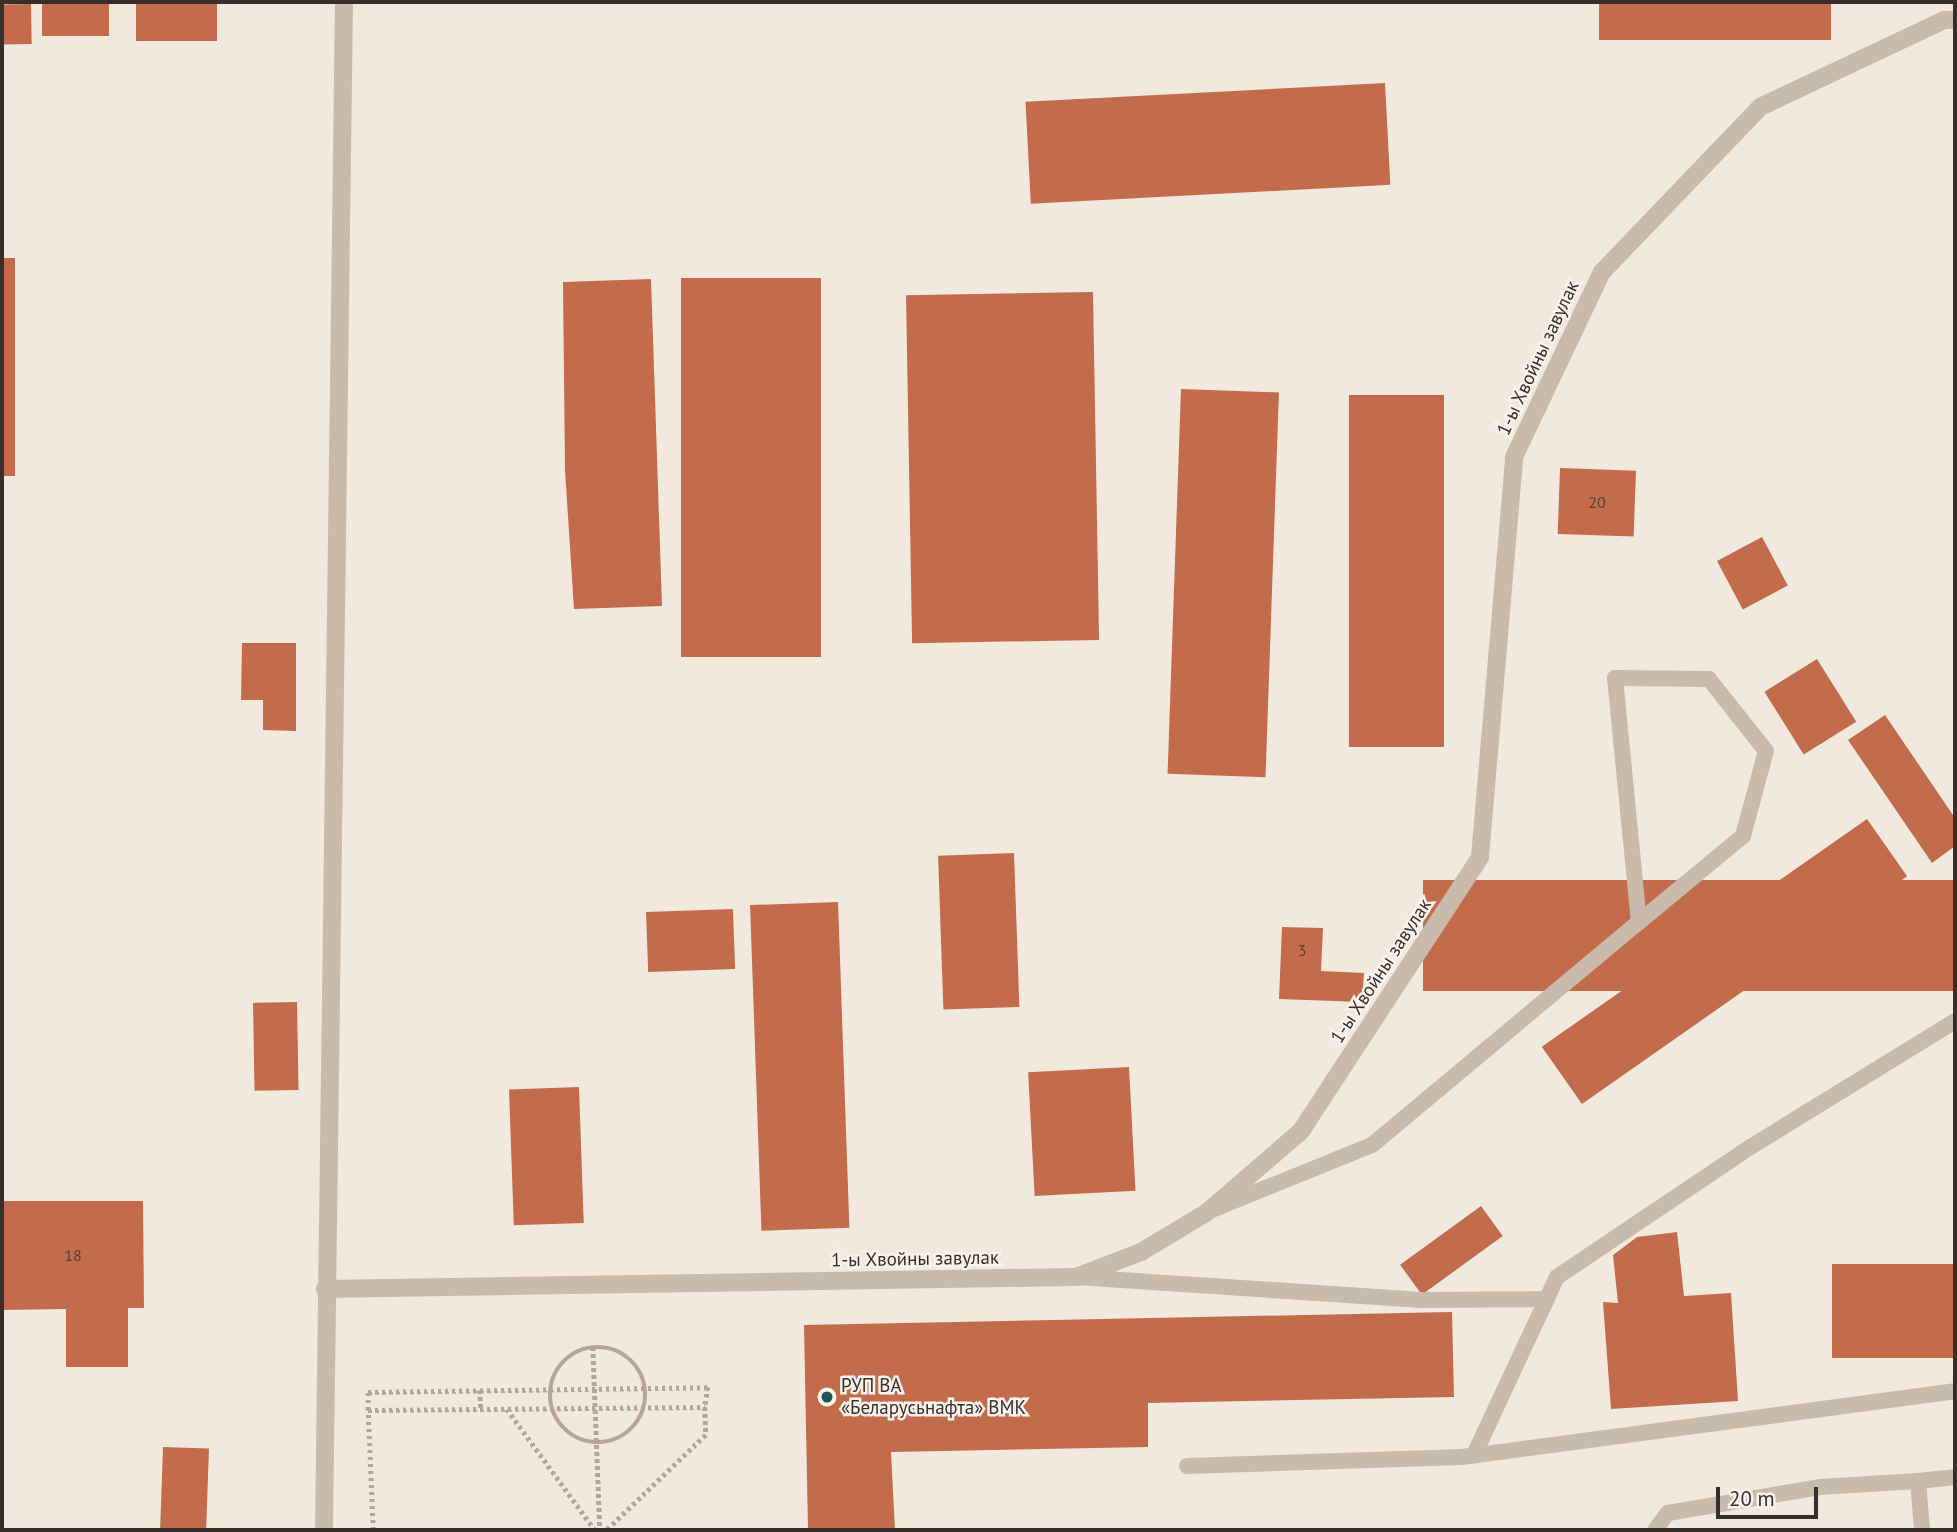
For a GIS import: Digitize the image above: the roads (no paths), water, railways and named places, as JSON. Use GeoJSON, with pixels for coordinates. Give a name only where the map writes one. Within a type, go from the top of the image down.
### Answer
{"type":"FeatureCollection","features":[{"type":"Feature","properties":{"kind":"street"},"geometry":{"type":"LineString","coordinates":[[324,1530],[324,1289],[344,2]]}},
{"type":"Feature","properties":{"kind":"street","name":"1-ы Хвойны завулак"},"geometry":{"type":"LineString","coordinates":[[324,1289],[1076,1278],[1141,1252],[1206,1213],[1301,1131],[1480,858],[1514,457],[1602,272],[1760,107],[1944,20],[1955,20]]}},
{"type":"Feature","properties":{"kind":"lane"},"geometry":{"type":"LineString","coordinates":[[1206,1213],[1372,1144],[1743,836],[1766,751],[1709,679],[1615,678],[1639,922]]}},
{"type":"Feature","properties":{"kind":"lane"},"geometry":{"type":"LineString","coordinates":[[1474,1455],[1557,1277],[1752,1146],[1955,1021]]}},
{"type":"Feature","properties":{"kind":"lane"},"geometry":{"type":"LineString","coordinates":[[1076,1278],[1418,1300],[1547,1299]]}},
{"type":"Feature","properties":{"kind":"lane"},"geometry":{"type":"LineString","coordinates":[[1187,1466],[1474,1455],[1955,1391]]}},
{"type":"Feature","properties":{"kind":"lane"},"geometry":{"type":"LineString","coordinates":[[1655,1530],[1668,1513],[1820,1487],[1955,1477]]}},
{"type":"Feature","properties":{"kind":"lane"},"geometry":{"type":"LineString","coordinates":[[1918,1481],[1922,1530]]}},
{"type":"Feature","properties":{"kind":"place","name":"РУП ВА «Беларусьнафта» ВМК"},"geometry":{"type":"Point","coordinates":[827,1397]}}]}
